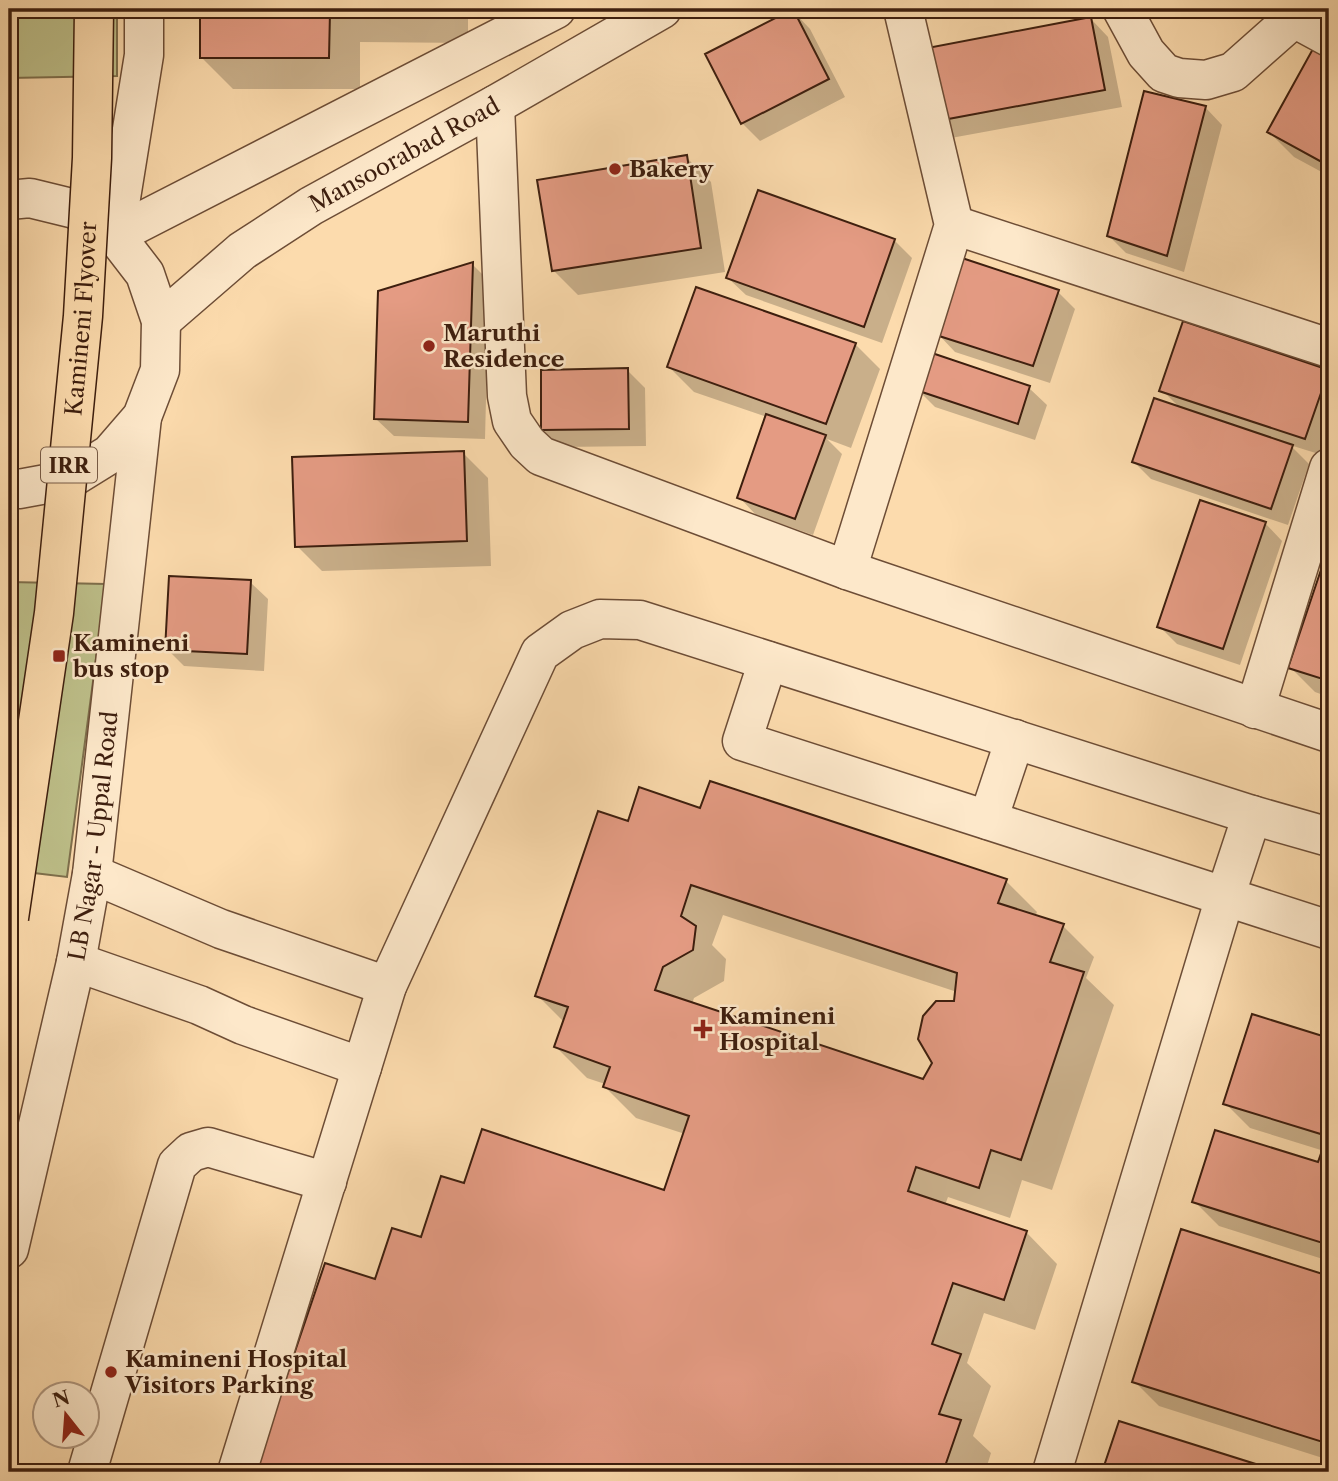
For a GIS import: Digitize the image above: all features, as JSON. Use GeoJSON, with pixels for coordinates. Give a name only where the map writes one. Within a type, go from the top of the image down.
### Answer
{"type":"FeatureCollection","features":[{"type":"Feature","properties":{"kind":"highway","name":"Kamineni Flyover"},"geometry":{"type":"LineString","coordinates":[[9,918],[54,613],[82,330],[92,158],[94,9]]}},
{"type":"Feature","properties":{"kind":"street"},"geometry":{"type":"LineString","coordinates":[[115,235],[144,55],[144,9]]}},
{"type":"Feature","properties":{"kind":"street"},"geometry":{"type":"LineString","coordinates":[[115,235],[556,9]]}},
{"type":"Feature","properties":{"kind":"street","name":"Mansoorabad Road"},"geometry":{"type":"LineString","coordinates":[[161,321],[242,251],[311,206],[495,105],[625,18],[662,9]]}},
{"type":"Feature","properties":{"kind":"street"},"geometry":{"type":"LineString","coordinates":[[847,570],[954,225],[903,9]]}},
{"type":"Feature","properties":{"kind":"street"},"geometry":{"type":"LineString","coordinates":[[1122,9],[1146,53],[1164,73],[1179,78],[1206,80],[1233,72],[1300,13],[1329,37]]}},
{"type":"Feature","properties":{"kind":"street"},"geometry":{"type":"LineString","coordinates":[[495,105],[507,396],[512,421],[527,443],[541,456],[847,570],[1329,733]]}},
{"type":"Feature","properties":{"kind":"street"},"geometry":{"type":"LineString","coordinates":[[9,200],[30,198],[75,209],[115,235],[145,274],[161,321],[160,370],[142,417],[110,454],[68,480],[19,489],[9,487]]}},
{"type":"Feature","properties":{"kind":"street"},"geometry":{"type":"LineString","coordinates":[[954,225],[1329,348]]}},
{"type":"Feature","properties":{"kind":"street","name":"LB Nagar - Uppal Road"},"geometry":{"type":"LineString","coordinates":[[9,1250],[76,962],[92,874],[142,417]]}},
{"type":"Feature","properties":{"kind":"street"},"geometry":{"type":"LineString","coordinates":[[1255,709],[1329,468]]}},
{"type":"Feature","properties":{"kind":"street"},"geometry":{"type":"LineString","coordinates":[[237,1472],[387,986],[540,653],[572,629],[600,619],[640,620],[1252,815],[1329,837]]}},
{"type":"Feature","properties":{"kind":"street"},"geometry":{"type":"LineString","coordinates":[[768,660],[742,741],[1329,930]]}},
{"type":"Feature","properties":{"kind":"street"},"geometry":{"type":"LineString","coordinates":[[988,820],[1015,739]]}},
{"type":"Feature","properties":{"kind":"street"},"geometry":{"type":"LineString","coordinates":[[1052,1472],[1252,815]]}},
{"type":"Feature","properties":{"kind":"street"},"geometry":{"type":"LineString","coordinates":[[92,874],[221,929],[387,986]]}},
{"type":"Feature","properties":{"kind":"street"},"geometry":{"type":"LineString","coordinates":[[76,962],[362,1067]]}},
{"type":"Feature","properties":{"kind":"street"},"geometry":{"type":"LineString","coordinates":[[87,1472],[177,1165],[191,1152],[208,1147],[327,1182]]}},
{"type":"Feature","properties":{"kind":"green space"},"geometry":{"type":"Polygon","coordinates":[[[9,9],[117,9],[117,76],[9,78],[9,9]]]}},
{"type":"Feature","properties":{"kind":"green space"},"geometry":{"type":"Polygon","coordinates":[[[9,582],[106,584],[67,877],[9,870],[9,582]]]}},
{"type":"Feature","properties":{"kind":"building"},"geometry":{"type":"Polygon","coordinates":[[[200,9],[438,9],[438,13],[330,12],[329,58],[200,58],[200,9]]]}},
{"type":"Feature","properties":{"kind":"building"},"geometry":{"type":"Polygon","coordinates":[[[793,9],[829,79],[741,124],[705,54],[793,9]]]}},
{"type":"Feature","properties":{"kind":"building"},"geometry":{"type":"Polygon","coordinates":[[[1091,17],[1105,90],[932,122],[917,50],[1091,17]]]}},
{"type":"Feature","properties":{"kind":"building"},"geometry":{"type":"Polygon","coordinates":[[[1314,47],[1329,55],[1329,166],[1267,132],[1314,47]]]}},
{"type":"Feature","properties":{"kind":"building"},"geometry":{"type":"Polygon","coordinates":[[[1144,91],[1206,106],[1167,256],[1107,236],[1144,91]]]}},
{"type":"Feature","properties":{"kind":"building"},"geometry":{"type":"Polygon","coordinates":[[[687,155],[701,248],[552,271],[537,180],[687,155]]]}},
{"type":"Feature","properties":{"kind":"building"},"geometry":{"type":"Polygon","coordinates":[[[758,190],[895,239],[864,327],[726,278],[758,190]]]}},
{"type":"Feature","properties":{"kind":"building"},"geometry":{"type":"Polygon","coordinates":[[[962,258],[1059,290],[1033,366],[936,335],[962,258]]]}},
{"type":"Feature","properties":{"kind":"building"},"geometry":{"type":"Polygon","coordinates":[[[473,262],[468,422],[374,419],[378,291],[473,262]]]}},
{"type":"Feature","properties":{"kind":"building"},"geometry":{"type":"Polygon","coordinates":[[[696,287],[856,343],[826,424],[667,367],[696,287]]]}},
{"type":"Feature","properties":{"kind":"building"},"geometry":{"type":"Polygon","coordinates":[[[1183,321],[1329,370],[1305,439],[1159,391],[1183,321]]]}},
{"type":"Feature","properties":{"kind":"building"},"geometry":{"type":"Polygon","coordinates":[[[929,352],[1030,386],[1018,424],[916,390],[929,352]]]}},
{"type":"Feature","properties":{"kind":"building"},"geometry":{"type":"Polygon","coordinates":[[[628,368],[629,429],[541,430],[541,370],[628,368]]]}},
{"type":"Feature","properties":{"kind":"building"},"geometry":{"type":"Polygon","coordinates":[[[1154,398],[1293,445],[1271,509],[1132,462],[1154,398]]]}},
{"type":"Feature","properties":{"kind":"building"},"geometry":{"type":"Polygon","coordinates":[[[766,414],[826,435],[795,519],[737,498],[766,414]]]}},
{"type":"Feature","properties":{"kind":"building"},"geometry":{"type":"Polygon","coordinates":[[[464,451],[467,541],[295,547],[292,457],[464,451]]]}},
{"type":"Feature","properties":{"kind":"building"},"geometry":{"type":"Polygon","coordinates":[[[1200,500],[1266,522],[1223,649],[1157,627],[1200,500]]]}},
{"type":"Feature","properties":{"kind":"building"},"geometry":{"type":"Polygon","coordinates":[[[1329,546],[1329,681],[1288,668],[1329,546]]]}},
{"type":"Feature","properties":{"kind":"building"},"geometry":{"type":"Polygon","coordinates":[[[169,576],[251,580],[247,654],[165,650],[169,576]]]}},
{"type":"Feature","properties":{"kind":"building"},"geometry":{"type":"Polygon","coordinates":[[[710,781],[1007,879],[998,903],[1064,924],[1050,962],[1084,972],[1021,1160],[991,1150],[979,1188],[916,1167],[908,1191],[1027,1231],[1004,1300],[953,1283],[932,1344],[961,1354],[939,1414],[961,1420],[943,1472],[254,1472],[325,1263],[375,1279],[392,1228],[421,1237],[441,1176],[464,1183],[482,1129],[664,1190],[689,1116],[603,1087],[610,1067],[554,1047],[568,1007],[535,996],[598,811],[628,821],[639,787],[700,808],[710,781]],[[691,885],[681,916],[696,926],[693,950],[663,967],[655,990],[923,1079],[932,1063],[918,1039],[923,1016],[936,1001],[954,1001],[957,973],[691,885]]]}},
{"type":"Feature","properties":{"kind":"building"},"geometry":{"type":"Polygon","coordinates":[[[1252,1014],[1329,1038],[1329,1245],[1192,1202],[1215,1130],[1318,1162],[1327,1136],[1223,1104],[1252,1014]]]}},
{"type":"Feature","properties":{"kind":"building"},"geometry":{"type":"Polygon","coordinates":[[[1181,1229],[1329,1276],[1329,1444],[1132,1382],[1181,1229]]]}},
{"type":"Feature","properties":{"kind":"building"},"geometry":{"type":"Polygon","coordinates":[[[1119,1421],[1281,1472],[1102,1472],[1119,1421]]]}},
{"type":"Feature","properties":{"kind":"place","name":"Bakery"},"geometry":{"type":"Point","coordinates":[615,169]}},
{"type":"Feature","properties":{"kind":"place","name":"Maruthi Residence"},"geometry":{"type":"Point","coordinates":[429,346]}},
{"type":"Feature","properties":{"kind":"place","name":"Kamineni bus stop"},"geometry":{"type":"Point","coordinates":[59,656]}},
{"type":"Feature","properties":{"kind":"place","name":"Kamineni Hospital"},"geometry":{"type":"Point","coordinates":[703,1029]}},
{"type":"Feature","properties":{"kind":"place","name":"Kamineni Hospital Visitors Parking"},"geometry":{"type":"Point","coordinates":[111,1372]}}]}
